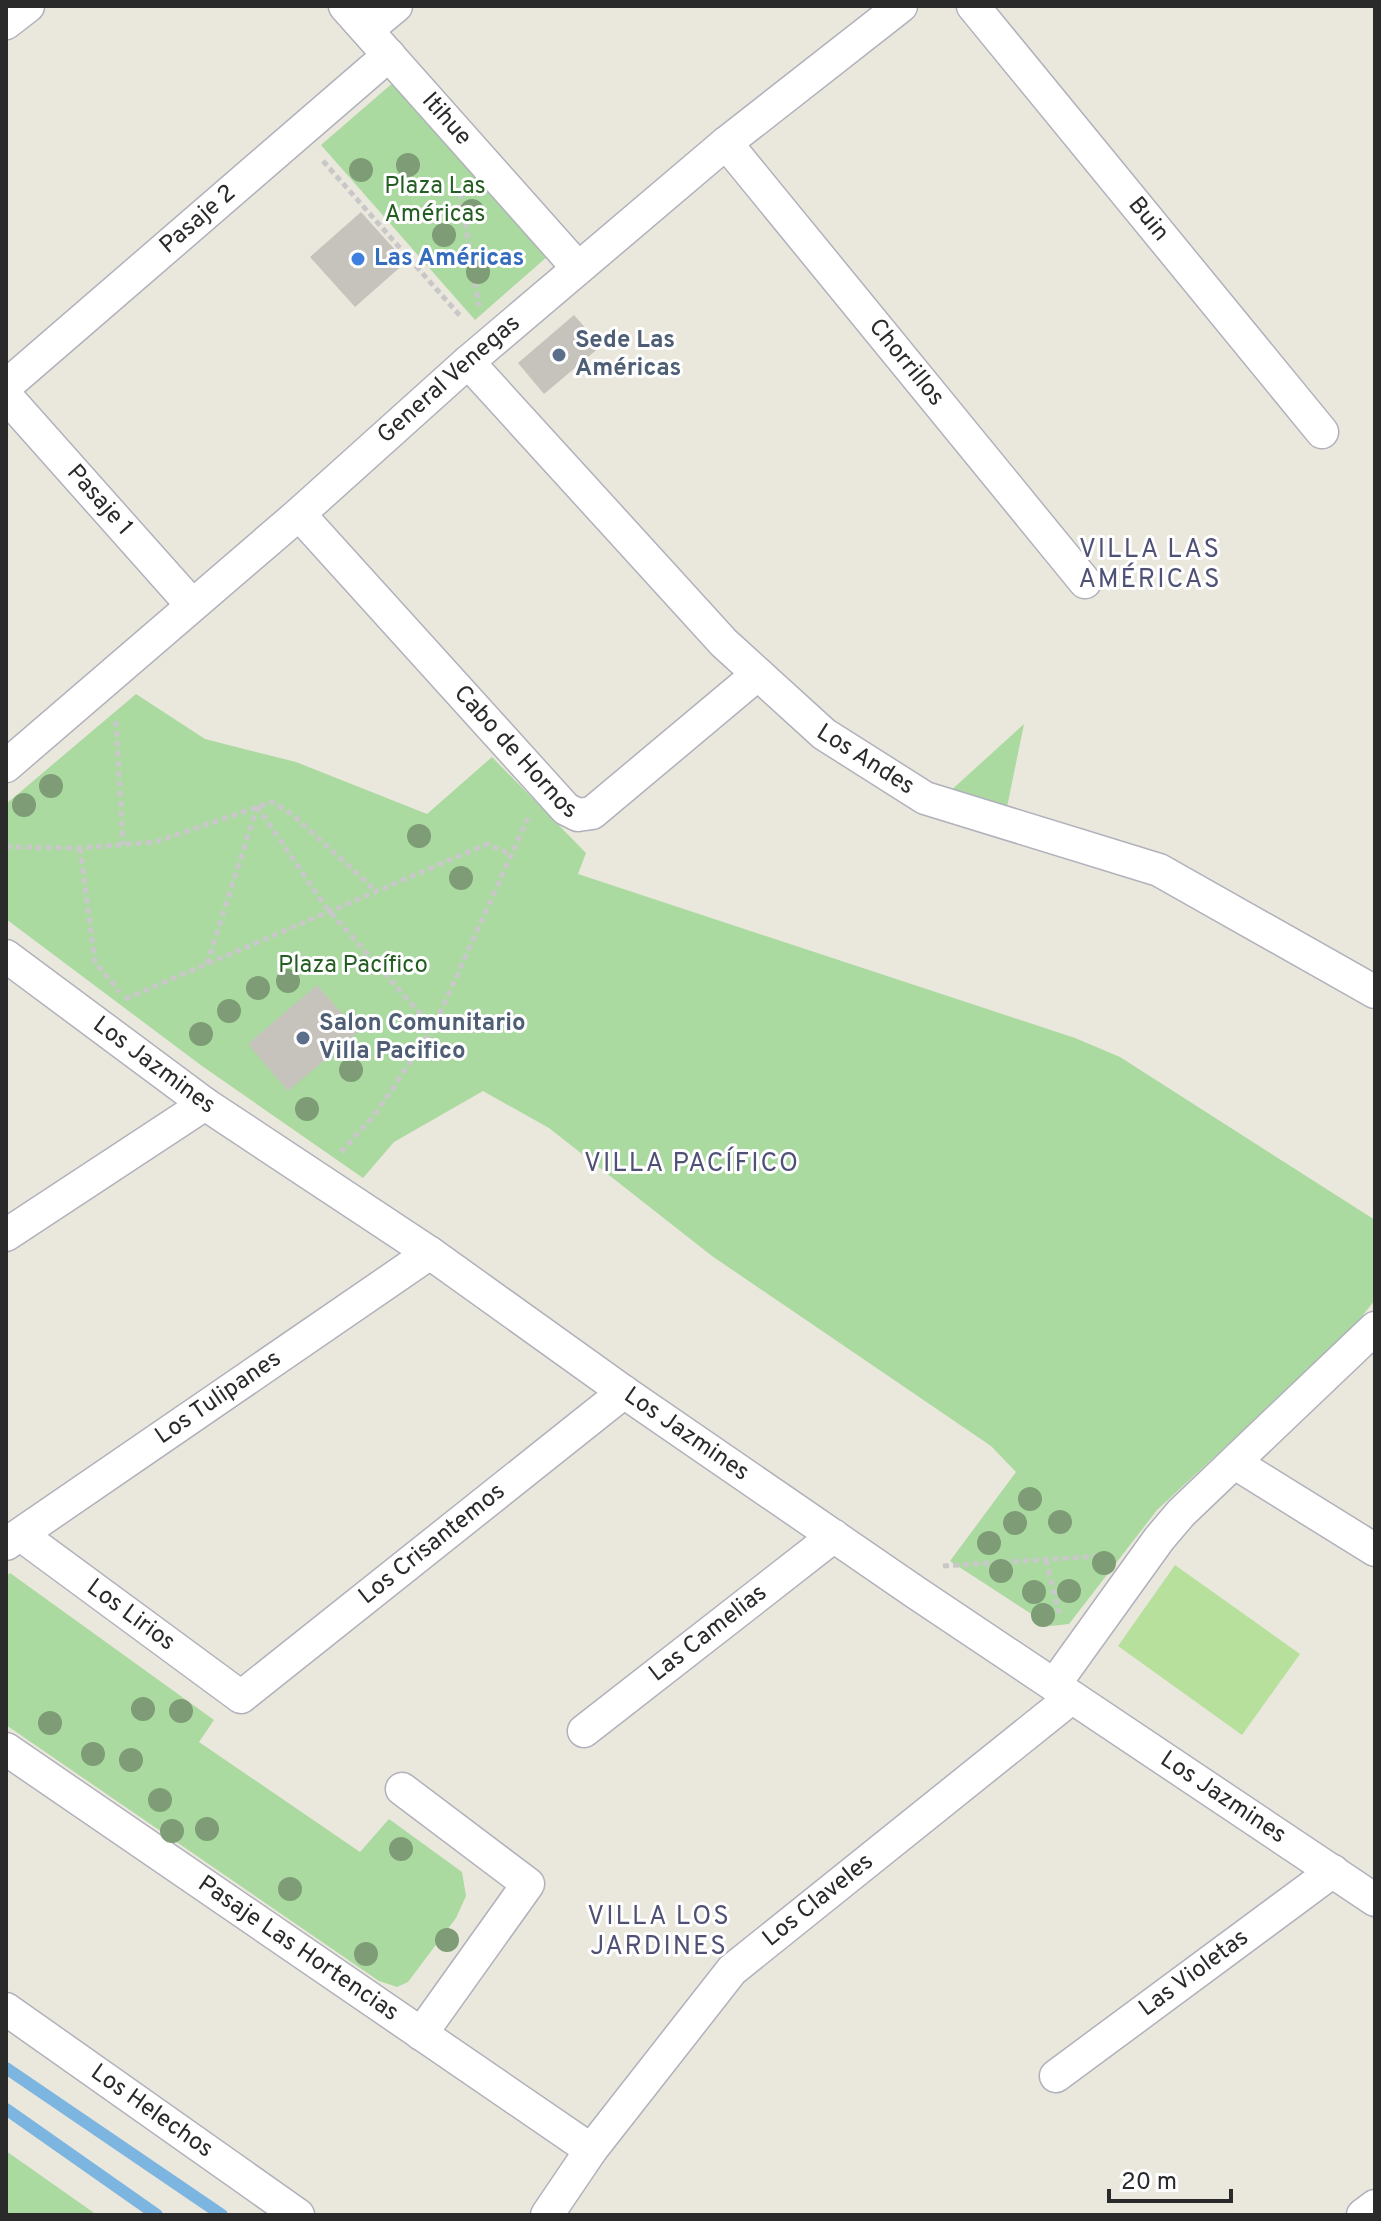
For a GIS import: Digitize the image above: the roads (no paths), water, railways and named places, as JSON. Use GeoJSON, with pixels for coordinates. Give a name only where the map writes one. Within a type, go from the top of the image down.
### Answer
{"type":"FeatureCollection","features":[{"type":"Feature","properties":{"kind":"street"},"geometry":{"type":"LineString","coordinates":[[6,23],[28,6]]}},
{"type":"Feature","properties":{"kind":"street","name":"Itihue"},"geometry":{"type":"LineString","coordinates":[[345,6],[578,268]]}},
{"type":"Feature","properties":{"kind":"street"},"geometry":{"type":"LineString","coordinates":[[367,30],[396,6]]}},
{"type":"Feature","properties":{"kind":"street","name":"General Venegas"},"geometry":{"type":"LineString","coordinates":[[6,766],[578,268],[726,143],[901,6]]}},
{"type":"Feature","properties":{"kind":"street","name":"Buin"},"geometry":{"type":"LineString","coordinates":[[973,6],[1322,432]]}},
{"type":"Feature","properties":{"kind":"street","name":"Pasaje 2"},"geometry":{"type":"LineString","coordinates":[[6,386],[389,55]]}},
{"type":"Feature","properties":{"kind":"street","name":"Chorrillos"},"geometry":{"type":"LineString","coordinates":[[726,143],[1085,582]]}},
{"type":"Feature","properties":{"kind":"street","name":"Los Andes"},"geometry":{"type":"LineString","coordinates":[[477,354],[724,643],[824,734],[925,798],[1159,870],[1375,992]]}},
{"type":"Feature","properties":{"kind":"street","name":"Pasaje 1"},"geometry":{"type":"LineString","coordinates":[[6,396],[192,605]]}},
{"type":"Feature","properties":{"kind":"street","name":"Cabo de Hornos"},"geometry":{"type":"LineString","coordinates":[[299,514],[566,809],[578,815],[592,813],[758,674]]}},
{"type":"Feature","properties":{"kind":"street","name":"Los Jazmines"},"geometry":{"type":"LineString","coordinates":[[6,956],[205,1104],[430,1253],[624,1392],[915,1592],[1375,1900]]}},
{"type":"Feature","properties":{"kind":"street"},"geometry":{"type":"LineString","coordinates":[[6,1235],[205,1104]]}},
{"type":"Feature","properties":{"kind":"street","name":"Los Tulipanes"},"geometry":{"type":"LineString","coordinates":[[13,1539],[430,1253]]}},
{"type":"Feature","properties":{"kind":"street","name":"Los Claveles"},"geometry":{"type":"LineString","coordinates":[[547,2215],[591,2150],[732,1970],[1062,1692],[1083,1644],[1181,1513],[1375,1328]]}},
{"type":"Feature","properties":{"kind":"street","name":"Los Crisantemos"},"geometry":{"type":"LineString","coordinates":[[241,1697],[624,1392]]}},
{"type":"Feature","properties":{"kind":"street"},"geometry":{"type":"LineString","coordinates":[[1235,1463],[1375,1550]]}},
{"type":"Feature","properties":{"kind":"street","name":"Las Camelias"},"geometry":{"type":"LineString","coordinates":[[584,1731],[834,1536]]}},
{"type":"Feature","properties":{"kind":"street","name":"Los Lirios"},"geometry":{"type":"LineString","coordinates":[[13,1539],[241,1697]]}},
{"type":"Feature","properties":{"kind":"street","name":"Pasaje Las Hortencias"},"geometry":{"type":"LineString","coordinates":[[6,1749],[591,2150]]}},
{"type":"Feature","properties":{"kind":"street"},"geometry":{"type":"LineString","coordinates":[[402,1789],[528,1884],[421,2034]]}},
{"type":"Feature","properties":{"kind":"street","name":"Las Violetas"},"geometry":{"type":"LineString","coordinates":[[1056,2076],[1333,1871]]}},
{"type":"Feature","properties":{"kind":"street","name":"Los Helechos"},"geometry":{"type":"LineString","coordinates":[[6,2009],[298,2215]]}},
{"type":"Feature","properties":{"kind":"street"},"geometry":{"type":"LineString","coordinates":[[1363,2215],[1375,2206]]}},
{"type":"Feature","properties":{"kind":"waterway"},"geometry":{"type":"LineString","coordinates":[[6,2068],[222,2215]]}},
{"type":"Feature","properties":{"kind":"waterway"},"geometry":{"type":"LineString","coordinates":[[6,2109],[157,2215]]}},
{"type":"Feature","properties":{"kind":"place","name":"Las Américas"},"geometry":{"type":"Point","coordinates":[358,259]}},
{"type":"Feature","properties":{"kind":"place","name":"Sede Las Américas"},"geometry":{"type":"Point","coordinates":[559,355]}},
{"type":"Feature","properties":{"kind":"place","name":"Salon Comunitario Villa Pacifico"},"geometry":{"type":"Point","coordinates":[303,1038]}},
{"type":"Feature","properties":{"kind":"district","name":"VILLA LAS AMÉRICAS"},"geometry":{"type":"Point","coordinates":[1150,565]}},
{"type":"Feature","properties":{"kind":"district","name":"VILLA PACÍFICO"},"geometry":{"type":"Point","coordinates":[692,1164]}},
{"type":"Feature","properties":{"kind":"district","name":"VILLA LOS JARDINES"},"geometry":{"type":"Point","coordinates":[659,1932]}},
{"type":"Feature","properties":{"kind":"park label","name":"Plaza Las Américas"},"geometry":{"type":"Point","coordinates":[435,201]}},
{"type":"Feature","properties":{"kind":"park label","name":"Plaza Pacífico"},"geometry":{"type":"Point","coordinates":[353,966]}}]}
